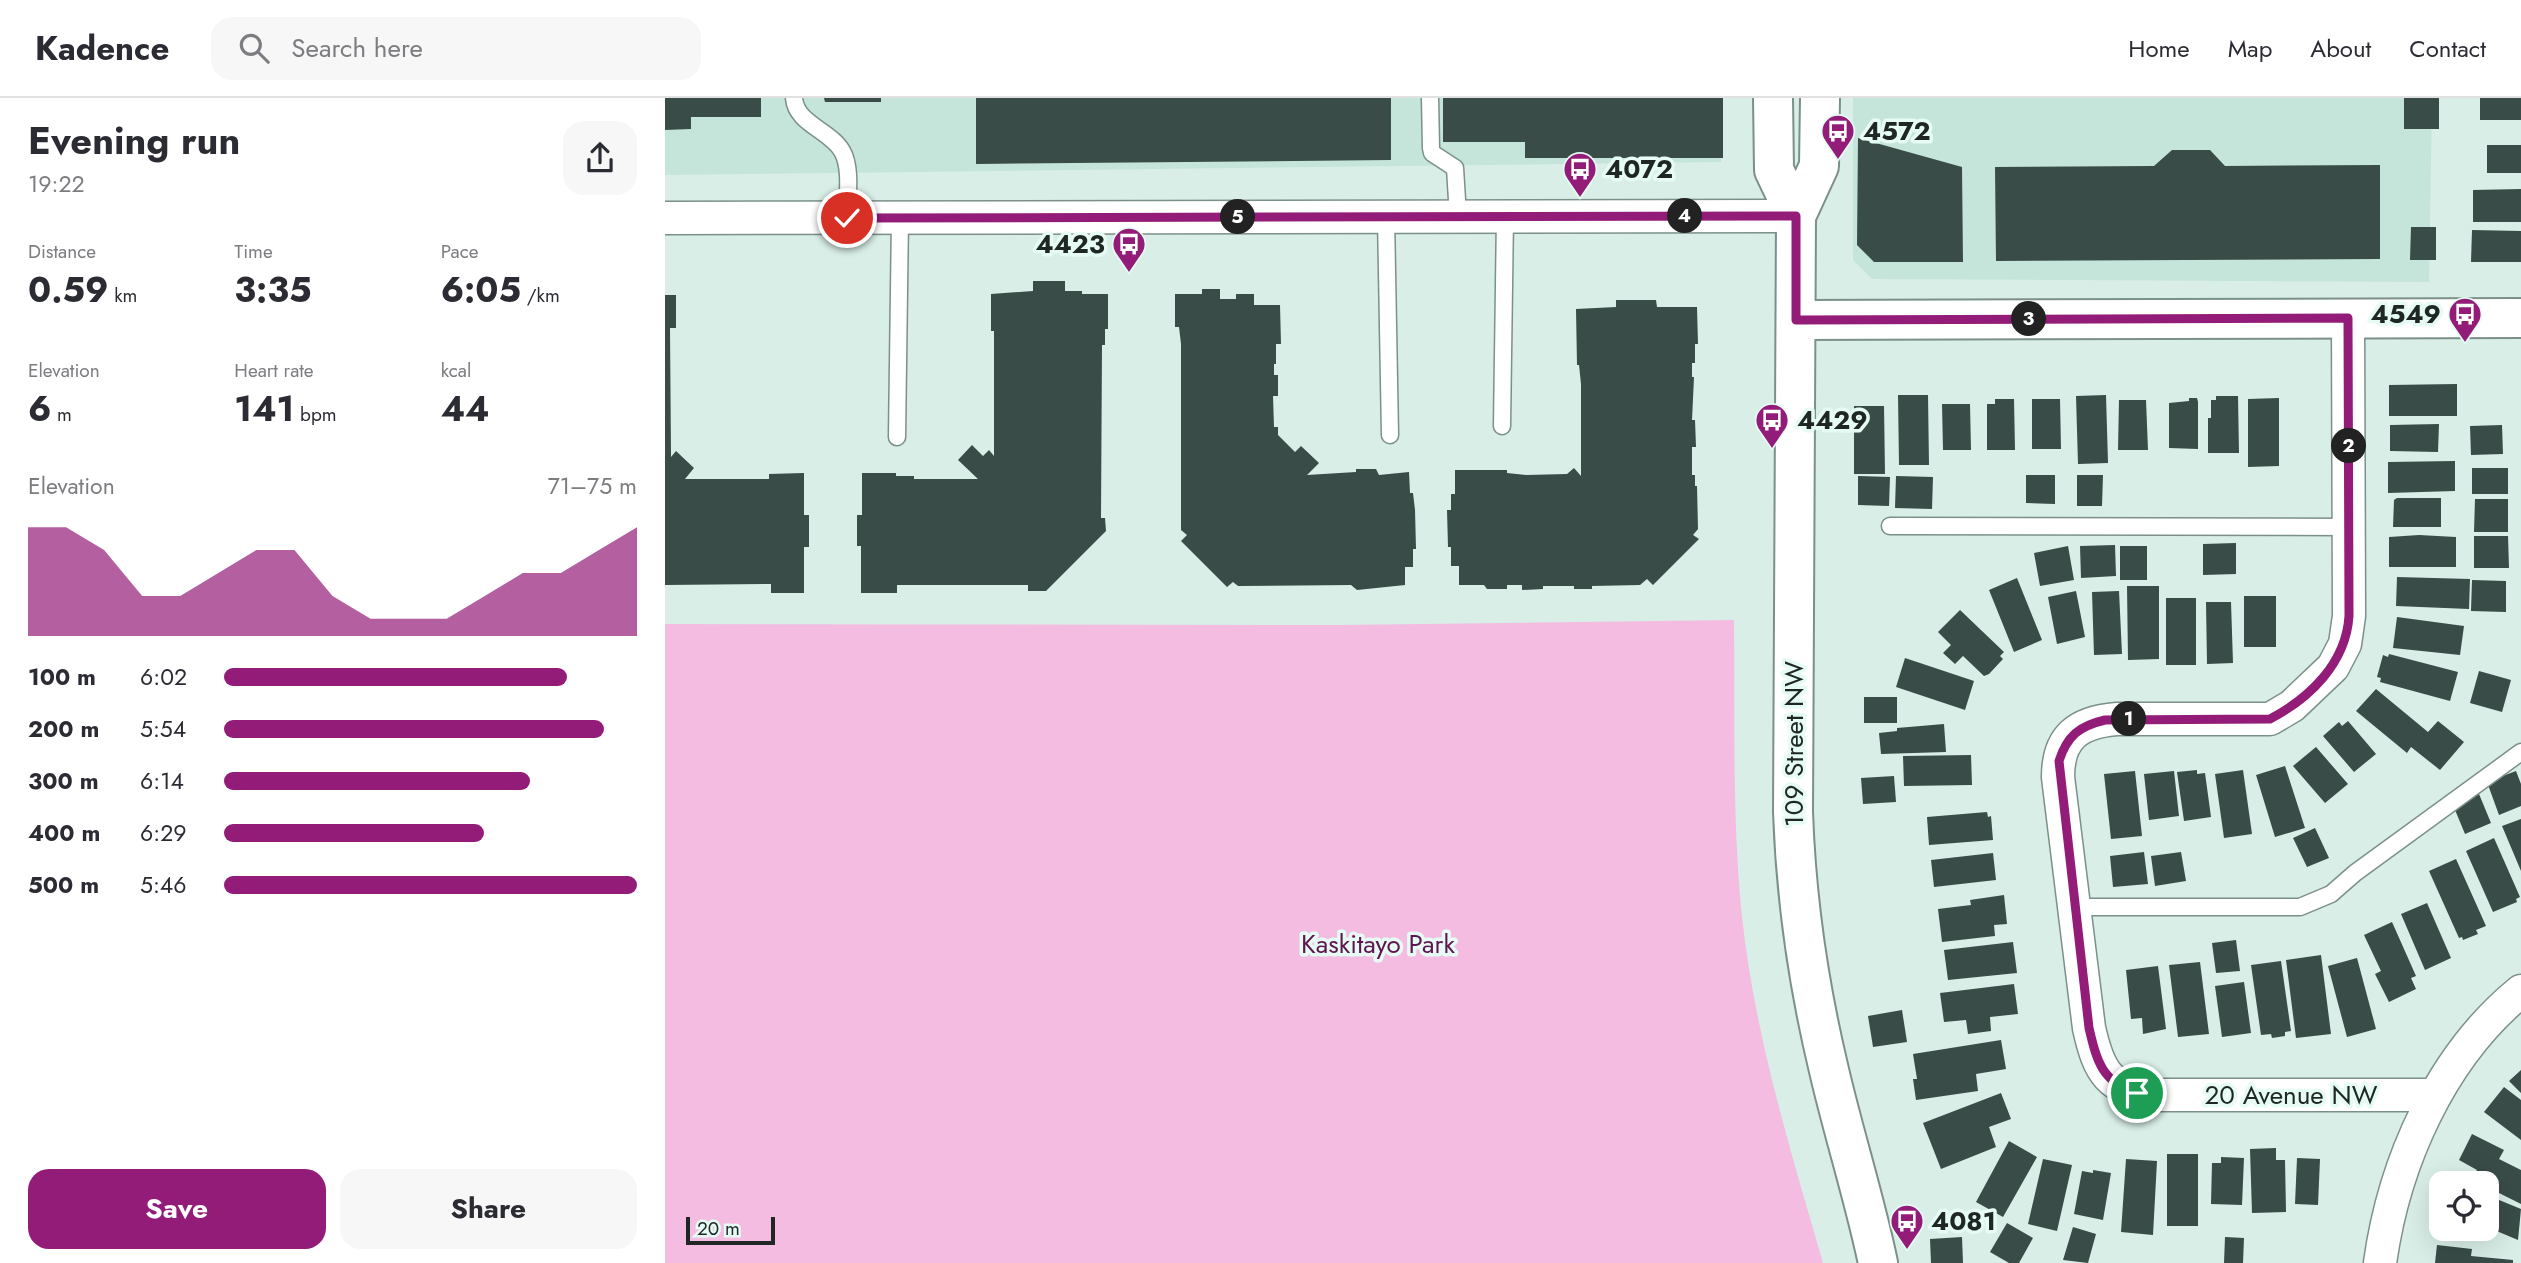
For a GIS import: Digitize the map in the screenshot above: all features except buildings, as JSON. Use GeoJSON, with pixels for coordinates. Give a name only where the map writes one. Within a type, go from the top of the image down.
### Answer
{"type":"FeatureCollection","features":[{"type":"Feature","properties":{"kind":"street","name":"109 Street NW"},"geometry":{"type":"LineString","coordinates":[[1773,98],[1775,170],[1796,216],[1795,874],[1800,923],[1818,1023],[1878,1263]]}},
{"type":"Feature","properties":{"kind":"street","name":"109 Street NW"},"geometry":{"type":"LineString","coordinates":[[1796,216],[1819,166],[1820,98]]}},
{"type":"Feature","properties":{"kind":"street"},"geometry":{"type":"LineString","coordinates":[[665,218],[1796,216]]}},
{"type":"Feature","properties":{"kind":"street"},"geometry":{"type":"LineString","coordinates":[[2074,907],[2059,777],[2059,761],[2071,735],[2081,728],[2105,720],[2270,719],[2292,706],[2333,667],[2348,632],[2348,318]]}},
{"type":"Feature","properties":{"kind":"street"},"geometry":{"type":"LineString","coordinates":[[1796,320],[2521,318]]}},
{"type":"Feature","properties":{"kind":"street","name":"20 Avenue NW"},"geometry":{"type":"LineString","coordinates":[[2074,907],[2089,1028],[2097,1062],[2108,1078],[2121,1088],[2157,1095],[2435,1096]]}},
{"type":"Feature","properties":{"kind":"street"},"geometry":{"type":"LineString","coordinates":[[2380,1263],[2393,1199],[2407,1158],[2435,1096],[2473,1041],[2521,991]]}},
{"type":"Feature","properties":{"kind":"lane"},"geometry":{"type":"LineString","coordinates":[[794,98],[800,115],[834,141],[843,152],[847,172],[847,218]]}},
{"type":"Feature","properties":{"kind":"lane"},"geometry":{"type":"LineString","coordinates":[[1430,98],[1432,153],[1455,168],[1458,216]]}},
{"type":"Feature","properties":{"kind":"lane"},"geometry":{"type":"LineString","coordinates":[[1502,425],[1505,216]]}},
{"type":"Feature","properties":{"kind":"lane"},"geometry":{"type":"LineString","coordinates":[[1386,217],[1390,435]]}},
{"type":"Feature","properties":{"kind":"lane"},"geometry":{"type":"LineString","coordinates":[[897,437],[900,218]]}},
{"type":"Feature","properties":{"kind":"lane"},"geometry":{"type":"LineString","coordinates":[[1890,526],[2349,527]]}},
{"type":"Feature","properties":{"kind":"lane"},"geometry":{"type":"LineString","coordinates":[[2074,907],[2300,907],[2332,894],[2355,873],[2521,752]]}},
{"type":"Feature","properties":{"kind":"shaded area"},"geometry":{"type":"Polygon","coordinates":[[[665,98],[1720,98],[1721,162],[665,175],[665,98]]]}},
{"type":"Feature","properties":{"kind":"shaded area"},"geometry":{"type":"Polygon","coordinates":[[[1853,98],[2432,98],[2429,282],[1872,279],[1853,260],[1853,98]]]}},
{"type":"Feature","properties":{"kind":"green space","name":"Kaskitayo Park"},"geometry":{"type":"Polygon","coordinates":[[[1734,620],[1737,843],[1748,961],[1775,1092],[1823,1263],[665,1263],[665,624],[1339,625],[1734,620]]]}},
{"type":"Feature","properties":{"kind":"place","name":"4572"},"geometry":{"type":"Point","coordinates":[1838,161]}},
{"type":"Feature","properties":{"kind":"place","name":"4072"},"geometry":{"type":"Point","coordinates":[1580,199]}},
{"type":"Feature","properties":{"kind":"place","name":"4423"},"geometry":{"type":"Point","coordinates":[1129,274]}},
{"type":"Feature","properties":{"kind":"place","name":"4549"},"geometry":{"type":"Point","coordinates":[2465,344]}},
{"type":"Feature","properties":{"kind":"place","name":"4429"},"geometry":{"type":"Point","coordinates":[1772,450]}},
{"type":"Feature","properties":{"kind":"place","name":"4081"},"geometry":{"type":"Point","coordinates":[1907,1251]}},
{"type":"Feature","properties":{"kind":"route"},"geometry":{"type":"LineString","coordinates":[[847,218],[1796,216],[1796,320],[2348,318],[2349,616],[2348,632],[2333,667],[2292,706],[2270,719],[2105,720],[2081,728],[2071,735],[2059,761],[2089,1028],[2097,1062],[2108,1078],[2121,1088],[2137,1093]]}}]}
